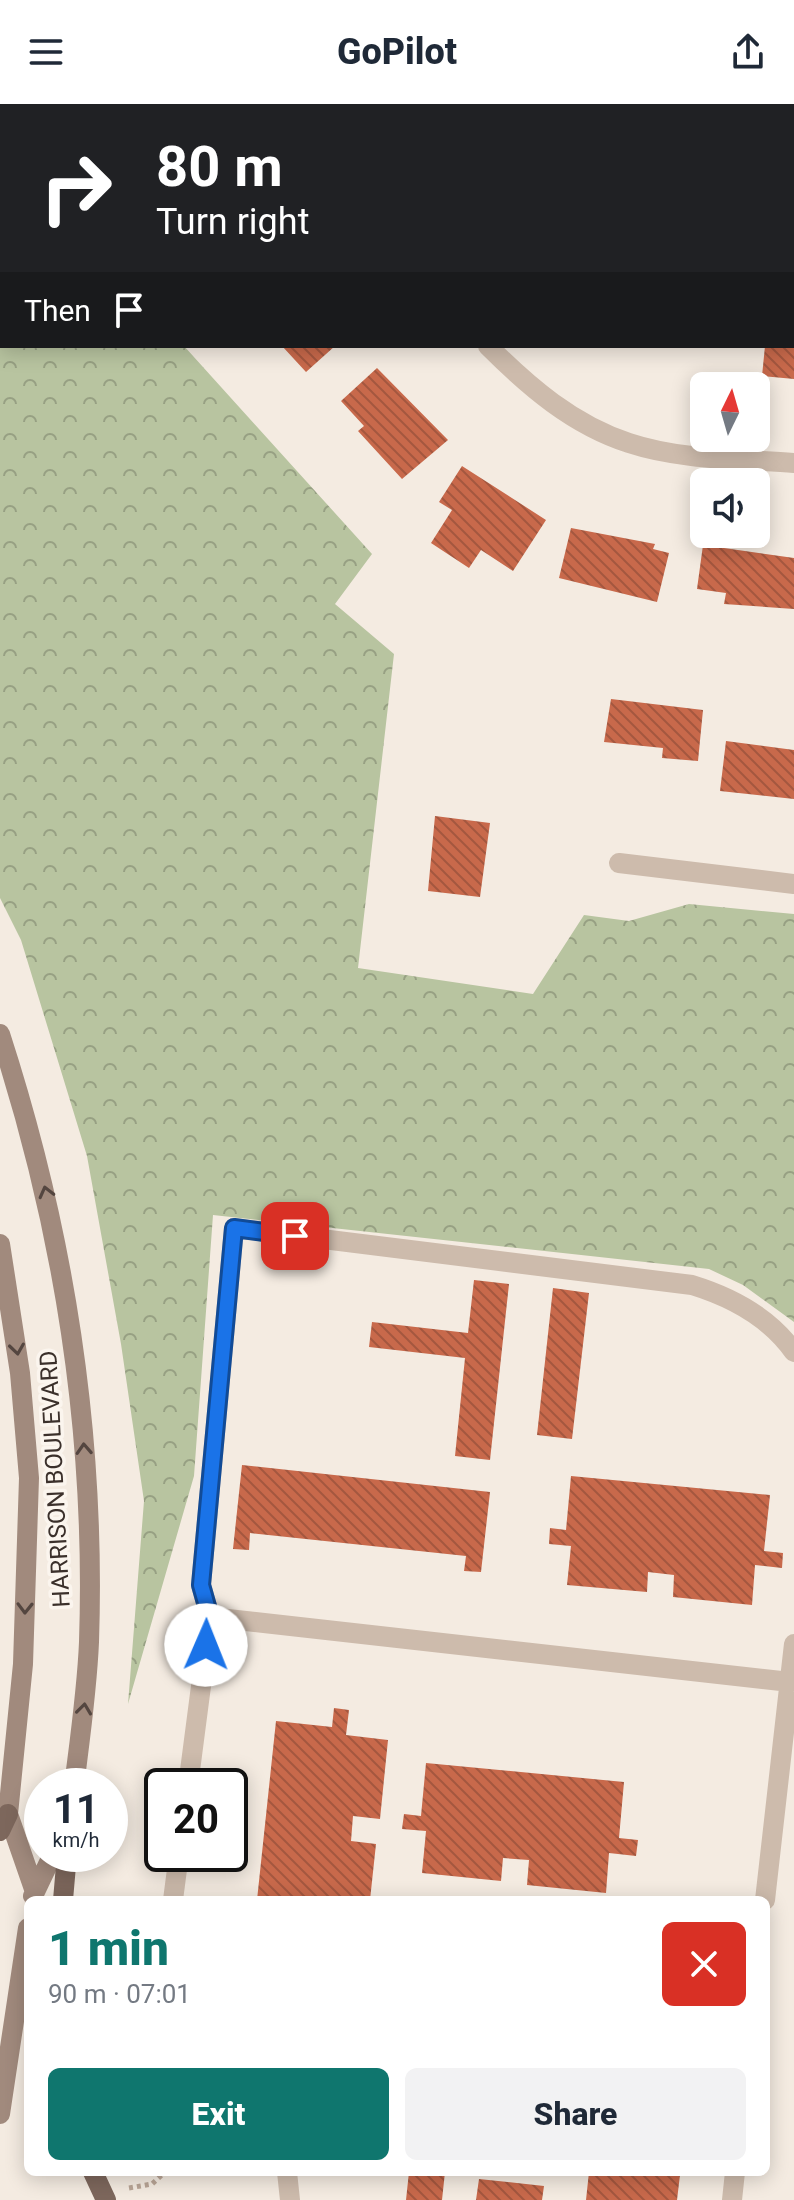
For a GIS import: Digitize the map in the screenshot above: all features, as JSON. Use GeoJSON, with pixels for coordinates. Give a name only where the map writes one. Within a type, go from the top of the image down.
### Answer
{"type":"FeatureCollection","features":[{"type":"Feature","properties":{"kind":"main road","name":"HARRISON BOULEVARD"},"geometry":{"type":"LineString","coordinates":[[0,1034],[38,1160],[56,1237],[66,1284],[83,1418],[89,1528],[89,1641],[76,1768]]}},
{"type":"Feature","properties":{"kind":"main road","name":"HARRISON BOULEVARD"},"geometry":{"type":"LineString","coordinates":[[0,1244],[20,1373],[29,1478],[23,1664],[4,1822],[33,1894]]}},
{"type":"Feature","properties":{"kind":"main road","name":"HARRISON BOULEVARD"},"geometry":{"type":"LineString","coordinates":[[33,1894],[44,1872]]}},
{"type":"Feature","properties":{"kind":"main road"},"geometry":{"type":"LineString","coordinates":[[63,1896],[65,1872]]}},
{"type":"Feature","properties":{"kind":"main road"},"geometry":{"type":"LineString","coordinates":[[0,2114],[24,1955]]}},
{"type":"Feature","properties":{"kind":"main road"},"geometry":{"type":"LineString","coordinates":[[96,2176],[113,2195]]}},
{"type":"Feature","properties":{"kind":"street"},"geometry":{"type":"LineString","coordinates":[[490,348],[550,403],[593,428],[630,444],[674,453],[794,463]]}},
{"type":"Feature","properties":{"kind":"street"},"geometry":{"type":"LineString","coordinates":[[619,863],[794,884]]}},
{"type":"Feature","properties":{"kind":"street"},"geometry":{"type":"LineString","coordinates":[[190,1768],[210,1617],[201,1585],[234,1228],[692,1285],[740,1305],[776,1332],[794,1352]]}},
{"type":"Feature","properties":{"kind":"street"},"geometry":{"type":"LineString","coordinates":[[210,1617],[790,1682]]}},
{"type":"Feature","properties":{"kind":"street"},"geometry":{"type":"LineString","coordinates":[[765,1896],[794,1644]]}},
{"type":"Feature","properties":{"kind":"street"},"geometry":{"type":"LineString","coordinates":[[174,1896],[177,1872]]}},
{"type":"Feature","properties":{"kind":"street"},"geometry":{"type":"LineString","coordinates":[[287,2176],[290,2200]]}},
{"type":"Feature","properties":{"kind":"street"},"geometry":{"type":"LineString","coordinates":[[732,2200],[735,2176]]}},
{"type":"Feature","properties":{"kind":"path"},"geometry":{"type":"LineString","coordinates":[[113,2195],[152,2184],[161,2176]]}},
{"type":"Feature","properties":{"kind":"green space"},"geometry":{"type":"Polygon","coordinates":[[[0,348],[186,348],[372,554],[335,604],[394,654],[358,968],[533,994],[584,915],[629,921],[689,904],[794,914],[794,1322],[743,1285],[709,1269],[213,1215],[194,1476],[128,1704],[144,1501],[121,1344],[87,1156],[21,940],[0,898],[0,348]]]}},
{"type":"Feature","properties":{"kind":"building"},"geometry":{"type":"Polygon","coordinates":[[[284,348],[333,348],[306,372],[284,348]]]}},
{"type":"Feature","properties":{"kind":"building"},"geometry":{"type":"Polygon","coordinates":[[[765,348],[794,348],[794,379],[770,377],[770,372],[762,372],[765,348]]]}},
{"type":"Feature","properties":{"kind":"building"},"geometry":{"type":"Polygon","coordinates":[[[377,368],[448,440],[402,479],[358,431],[364,426],[341,401],[377,368]]]}},
{"type":"Feature","properties":{"kind":"building"},"geometry":{"type":"Polygon","coordinates":[[[462,466],[546,520],[513,571],[481,550],[469,568],[431,543],[452,510],[439,502],[462,466]]]}},
{"type":"Feature","properties":{"kind":"building"},"geometry":{"type":"Polygon","coordinates":[[[571,528],[655,544],[653,549],[669,553],[657,602],[559,578],[571,528]]]}},
{"type":"Feature","properties":{"kind":"building"},"geometry":{"type":"Polygon","coordinates":[[[703,548],[794,558],[794,609],[724,604],[726,593],[697,589],[703,548]]]}},
{"type":"Feature","properties":{"kind":"building"},"geometry":{"type":"Polygon","coordinates":[[[611,699],[703,710],[698,761],[662,758],[663,748],[604,742],[611,699]]]}},
{"type":"Feature","properties":{"kind":"building"},"geometry":{"type":"Polygon","coordinates":[[[726,741],[794,750],[794,799],[720,791],[726,741]]]}},
{"type":"Feature","properties":{"kind":"building"},"geometry":{"type":"Polygon","coordinates":[[[435,816],[490,823],[480,897],[428,891],[435,816]]]}},
{"type":"Feature","properties":{"kind":"building"},"geometry":{"type":"Polygon","coordinates":[[[474,1280],[509,1284],[490,1460],[455,1456],[465,1358],[369,1347],[372,1322],[468,1333],[474,1280]]]}},
{"type":"Feature","properties":{"kind":"building"},"geometry":{"type":"Polygon","coordinates":[[[553,1288],[589,1293],[572,1439],[537,1435],[553,1288]]]}},
{"type":"Feature","properties":{"kind":"building"},"geometry":{"type":"Polygon","coordinates":[[[242,1465],[490,1492],[481,1572],[464,1571],[466,1556],[250,1533],[249,1550],[233,1549],[242,1465]]]}},
{"type":"Feature","properties":{"kind":"building"},"geometry":{"type":"Polygon","coordinates":[[[571,1476],[770,1495],[764,1551],[783,1553],[782,1568],[755,1565],[752,1605],[673,1597],[674,1575],[648,1572],[647,1592],[567,1585],[571,1546],[549,1544],[550,1528],[566,1530],[571,1476]]]}},
{"type":"Feature","properties":{"kind":"building"},"geometry":{"type":"Polygon","coordinates":[[[334,1708],[349,1710],[346,1735],[388,1740],[380,1819],[353,1816],[351,1841],[376,1844],[370,1896],[257,1896],[276,1721],[332,1727],[334,1708]]]}},
{"type":"Feature","properties":{"kind":"building"},"geometry":{"type":"Polygon","coordinates":[[[426,1763],[624,1782],[619,1838],[638,1840],[636,1856],[609,1853],[606,1893],[527,1885],[529,1860],[503,1858],[501,1881],[422,1873],[426,1831],[402,1829],[404,1814],[421,1816],[426,1763]]]}},
{"type":"Feature","properties":{"kind":"building"},"geometry":{"type":"Polygon","coordinates":[[[409,2176],[445,2176],[442,2200],[406,2200],[409,2176]]]}},
{"type":"Feature","properties":{"kind":"building"},"geometry":{"type":"Polygon","coordinates":[[[589,2176],[680,2176],[677,2200],[586,2200],[589,2176]]]}},
{"type":"Feature","properties":{"kind":"building"},"geometry":{"type":"Polygon","coordinates":[[[479,2179],[544,2186],[542,2200],[476,2200],[479,2179]]]}},
{"type":"Feature","properties":{"kind":"route"},"geometry":{"type":"LineString","coordinates":[[206,1645],[210,1617],[201,1585],[234,1228],[295,1236]]}}]}
